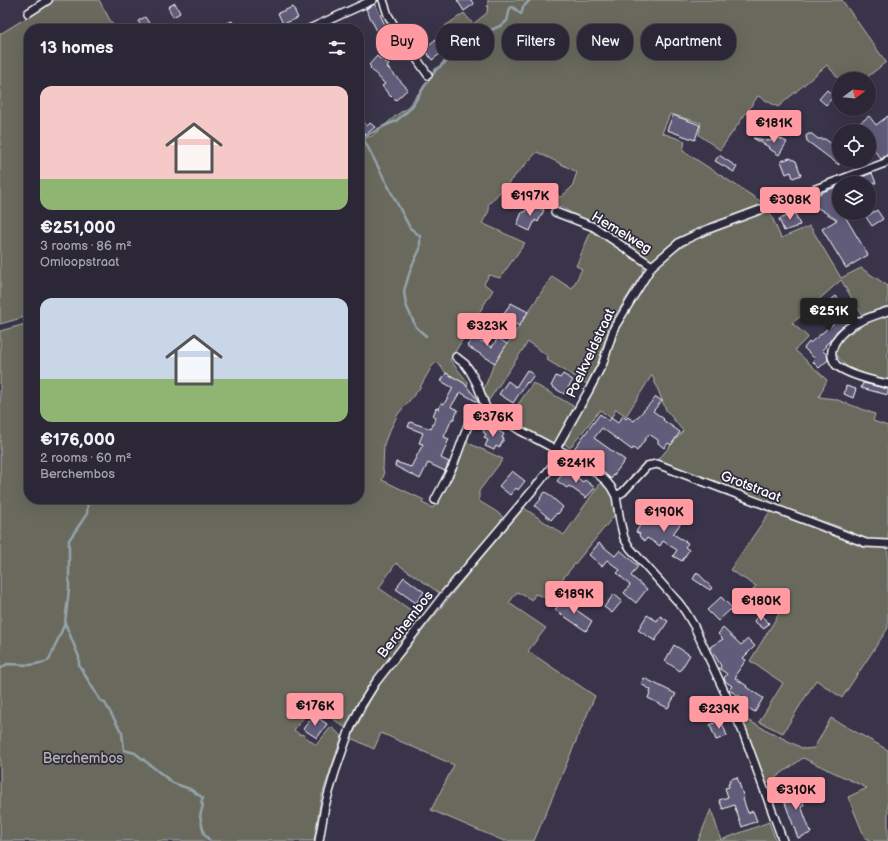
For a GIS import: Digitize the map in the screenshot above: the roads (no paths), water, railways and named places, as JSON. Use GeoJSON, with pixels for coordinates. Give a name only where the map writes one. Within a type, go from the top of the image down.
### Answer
{"type":"FeatureCollection","features":[{"type":"Feature","properties":{"kind":"street"},"geometry":{"type":"LineString","coordinates":[[28,13],[48,0]]}},
{"type":"Feature","properties":{"kind":"street"},"geometry":{"type":"LineString","coordinates":[[320,24],[373,0]]}},
{"type":"Feature","properties":{"kind":"street"},"geometry":{"type":"LineString","coordinates":[[383,0],[388,15],[395,27],[428,75]]}},
{"type":"Feature","properties":{"kind":"street","name":"Poelkveldstraat"},"geometry":{"type":"LineString","coordinates":[[560,451],[558,444],[603,362],[614,328],[652,266],[680,242],[706,230],[885,163],[888,160]]}},
{"type":"Feature","properties":{"kind":"street","name":"Hemelweg"},"geometry":{"type":"LineString","coordinates":[[555,212],[594,227],[652,266]]}},
{"type":"Feature","properties":{"kind":"street"},"geometry":{"type":"LineString","coordinates":[[888,311],[859,322],[846,330],[833,345],[831,353],[836,364],[847,371],[888,384]]}},
{"type":"Feature","properties":{"kind":"street"},"geometry":{"type":"LineString","coordinates":[[456,357],[465,364],[470,371],[477,384],[486,408],[521,431],[576,459],[606,481],[611,487],[616,496],[624,538],[630,548],[679,603],[694,626],[743,732],[783,841]]}},
{"type":"Feature","properties":{"kind":"street"},"geometry":{"type":"LineString","coordinates":[[435,500],[450,472],[471,417],[478,411],[486,408]]}},
{"type":"Feature","properties":{"kind":"street","name":"Berchembos"},"geometry":{"type":"LineString","coordinates":[[319,841],[324,806],[350,729],[361,706],[376,682],[429,614],[538,484],[560,451]]}},
{"type":"Feature","properties":{"kind":"street","name":"Grotstraat"},"geometry":{"type":"LineString","coordinates":[[616,496],[623,492],[648,466],[657,464],[866,544],[888,544]]}},
{"type":"Feature","properties":{"kind":"waterway"},"geometry":{"type":"LineString","coordinates":[[431,77],[434,71],[447,61],[459,42],[464,41],[485,27],[489,31],[502,25],[507,21],[510,8],[512,7],[521,14],[523,7],[530,0]]}},
{"type":"Feature","properties":{"kind":"waterway"},"geometry":{"type":"LineString","coordinates":[[364,137],[396,121],[411,108],[427,82]]}},
{"type":"Feature","properties":{"kind":"waterway"},"geometry":{"type":"LineString","coordinates":[[364,140],[410,228],[420,236],[420,249],[411,268],[404,291],[406,305],[416,327],[426,336]]}},
{"type":"Feature","properties":{"kind":"waterway"},"geometry":{"type":"LineString","coordinates":[[0,669],[7,664],[31,665],[49,660],[65,623],[69,589],[69,540],[87,514],[88,504]]}},
{"type":"Feature","properties":{"kind":"waterway"},"geometry":{"type":"LineString","coordinates":[[65,623],[79,657],[79,665],[100,700],[105,703],[122,733],[124,750],[135,753],[173,783],[190,789],[203,798],[200,816],[204,834],[210,841]]}}]}
